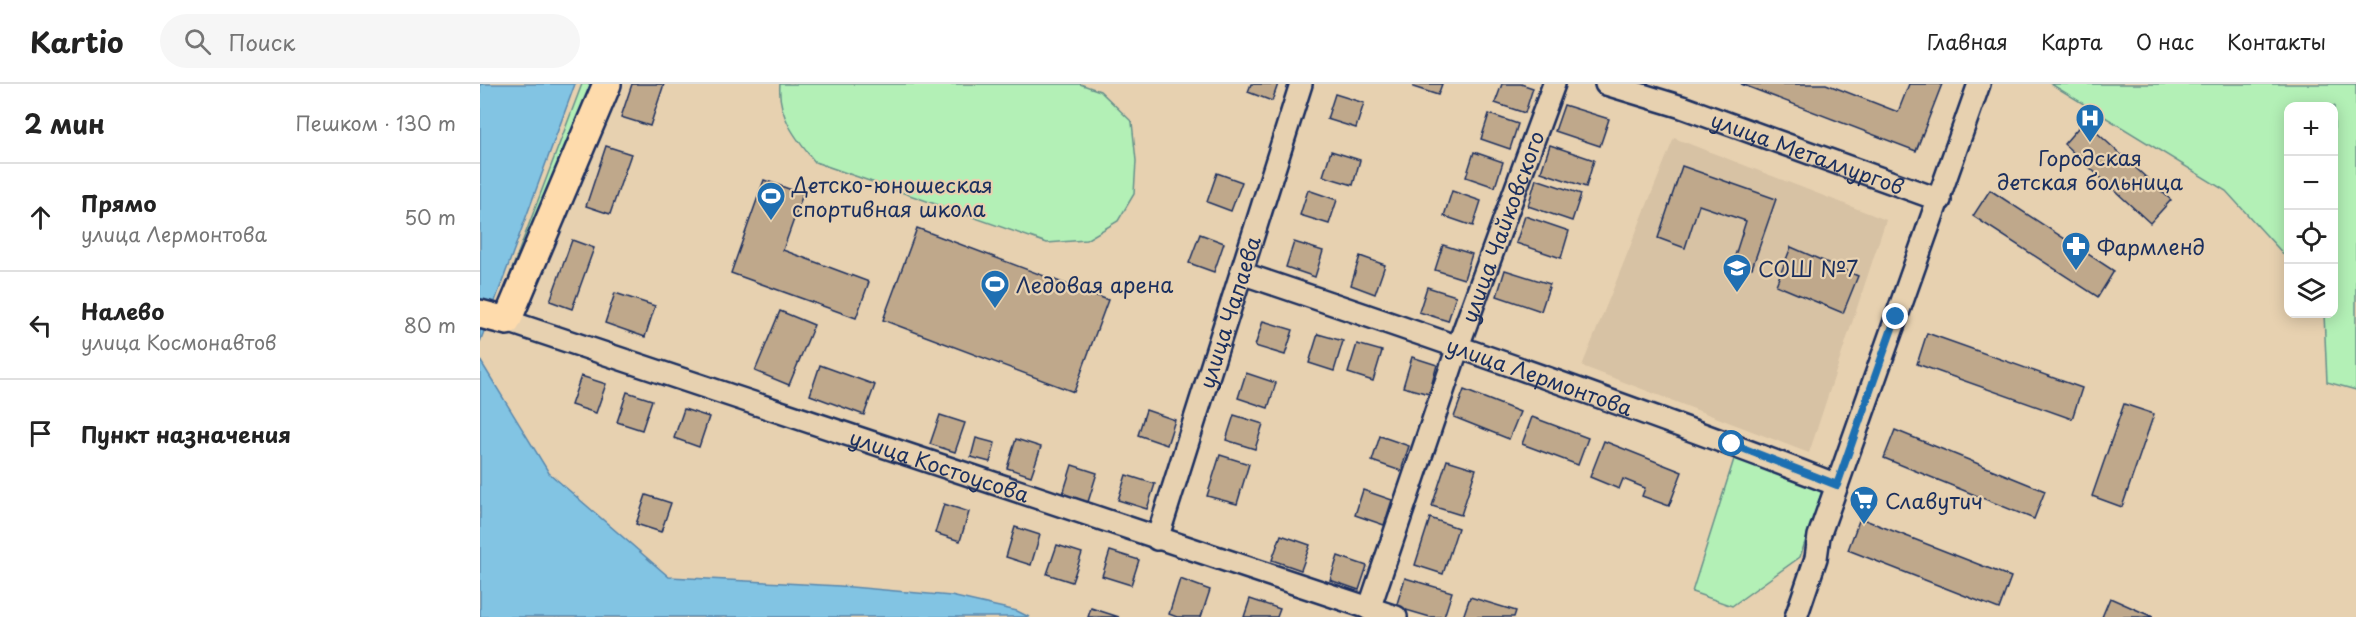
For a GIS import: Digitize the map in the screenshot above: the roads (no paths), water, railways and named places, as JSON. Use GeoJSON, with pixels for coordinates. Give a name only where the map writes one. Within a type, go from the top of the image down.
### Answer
{"type":"FeatureCollection","features":[{"type":"Feature","properties":{"kind":"main road"},"geometry":{"type":"LineString","coordinates":[[507,321],[607,84]]}},
{"type":"Feature","properties":{"kind":"main road","name":"улица Костоусова"},"geometry":{"type":"LineString","coordinates":[[481,314],[507,321]]}},
{"type":"Feature","properties":{"kind":"street","name":"улица Чапаева"},"geometry":{"type":"LineString","coordinates":[[1157,539],[1221,313],[1241,273],[1301,84]]}},
{"type":"Feature","properties":{"kind":"street","name":"улица Чайковского"},"geometry":{"type":"LineString","coordinates":[[1369,609],[1458,346],[1554,84]]}},
{"type":"Feature","properties":{"kind":"street","name":"улица Металлургов"},"geometry":{"type":"LineString","coordinates":[[1605,84],[1682,107],[1940,200]]}},
{"type":"Feature","properties":{"kind":"street"},"geometry":{"type":"LineString","coordinates":[[1796,617],[1816,558],[1819,536],[1940,200],[1979,84]]}},
{"type":"Feature","properties":{"kind":"street","name":"улица Лермонтова"},"geometry":{"type":"LineString","coordinates":[[1241,273],[1458,346],[1732,444],[1837,485]]}},
{"type":"Feature","properties":{"kind":"street","name":"улица Костоусова"},"geometry":{"type":"LineString","coordinates":[[507,321],[1396,617]]}},
{"type":"Feature","properties":{"kind":"water"},"geometry":{"type":"Polygon","coordinates":[[[480,84],[575,84],[480,342],[480,84]]]}},
{"type":"Feature","properties":{"kind":"water"},"geometry":{"type":"Polygon","coordinates":[[[480,360],[549,473],[669,577],[840,586],[951,596],[1017,611],[1029,617],[480,617],[480,360]]]}},
{"type":"Feature","properties":{"kind":"place","name":"Городская детская больница"},"geometry":{"type":"Point","coordinates":[2090,144]}},
{"type":"Feature","properties":{"kind":"place","name":"Детско-юношеская спортивная школа"},"geometry":{"type":"Point","coordinates":[771,222]}},
{"type":"Feature","properties":{"kind":"place","name":"Фармленд"},"geometry":{"type":"Point","coordinates":[2076,272]}},
{"type":"Feature","properties":{"kind":"place","name":"СОШ №7"},"geometry":{"type":"Point","coordinates":[1737,294]}},
{"type":"Feature","properties":{"kind":"place","name":"Ледовая арена"},"geometry":{"type":"Point","coordinates":[995,310]}},
{"type":"Feature","properties":{"kind":"place","name":"Славутич"},"geometry":{"type":"Point","coordinates":[1864,526]}}]}
